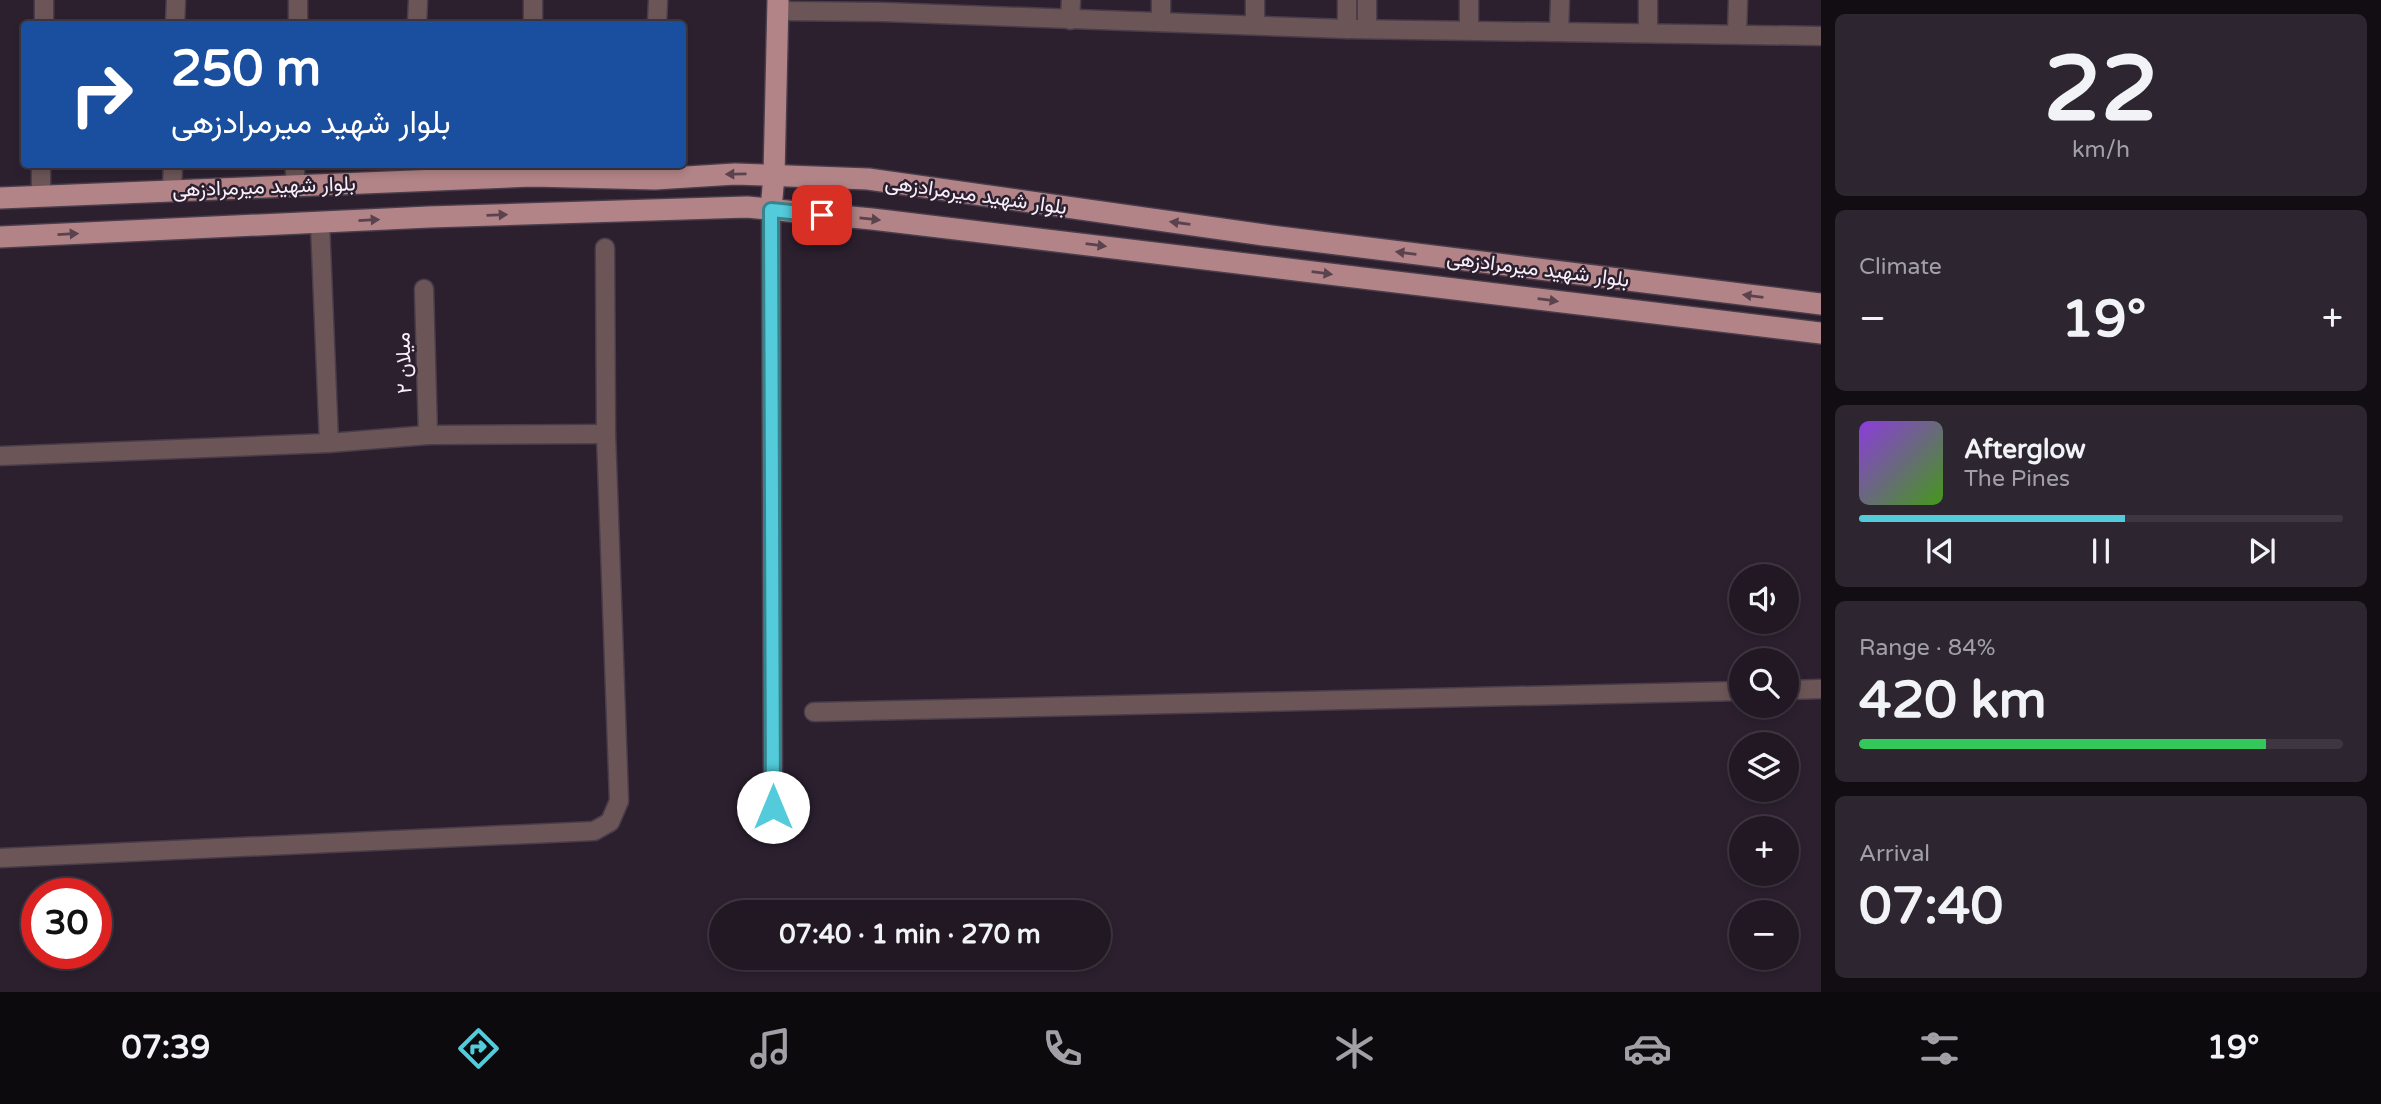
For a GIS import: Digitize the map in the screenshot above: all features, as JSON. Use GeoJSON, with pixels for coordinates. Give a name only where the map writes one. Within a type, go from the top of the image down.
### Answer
{"type":"FeatureCollection","features":[{"type":"Feature","properties":{"kind":"main road"},"geometry":{"type":"LineString","coordinates":[[771,210],[778,5]]}},
{"type":"Feature","properties":{"kind":"main road","name":"بلوار شهید میرمرادزهی"},"geometry":{"type":"LineString","coordinates":[[0,198],[295,186],[414,173],[533,170],[868,179],[1265,235],[1821,304]]}},
{"type":"Feature","properties":{"kind":"main road","name":"بلوار شهید میرمرادزهی"},"geometry":{"type":"LineString","coordinates":[[0,237],[734,208],[886,220],[1821,333]]}},
{"type":"Feature","properties":{"kind":"street"},"geometry":{"type":"LineString","coordinates":[[44,0],[44,21]]}},
{"type":"Feature","properties":{"kind":"street"},"geometry":{"type":"LineString","coordinates":[[175,21],[176,0]]}},
{"type":"Feature","properties":{"kind":"street"},"geometry":{"type":"LineString","coordinates":[[298,0],[298,21]]}},
{"type":"Feature","properties":{"kind":"street"},"geometry":{"type":"LineString","coordinates":[[417,21],[418,0]]}},
{"type":"Feature","properties":{"kind":"street"},"geometry":{"type":"LineString","coordinates":[[533,0],[533,21]]}},
{"type":"Feature","properties":{"kind":"street"},"geometry":{"type":"LineString","coordinates":[[657,0],[657,21]]}},
{"type":"Feature","properties":{"kind":"street"},"geometry":{"type":"LineString","coordinates":[[1070,20],[1071,0]]}},
{"type":"Feature","properties":{"kind":"street"},"geometry":{"type":"LineString","coordinates":[[1161,0],[1161,22]]}},
{"type":"Feature","properties":{"kind":"street"},"geometry":{"type":"LineString","coordinates":[[1255,0],[1255,25]]}},
{"type":"Feature","properties":{"kind":"street"},"geometry":{"type":"LineString","coordinates":[[1347,0],[1347,29]]}},
{"type":"Feature","properties":{"kind":"street"},"geometry":{"type":"LineString","coordinates":[[1367,0],[1367,28]]}},
{"type":"Feature","properties":{"kind":"street"},"geometry":{"type":"LineString","coordinates":[[1469,0],[1469,29]]}},
{"type":"Feature","properties":{"kind":"street"},"geometry":{"type":"LineString","coordinates":[[1559,31],[1560,0]]}},
{"type":"Feature","properties":{"kind":"street"},"geometry":{"type":"LineString","coordinates":[[1648,0],[1648,33]]}},
{"type":"Feature","properties":{"kind":"street"},"geometry":{"type":"LineString","coordinates":[[1737,34],[1738,0]]}},
{"type":"Feature","properties":{"kind":"street"},"geometry":{"type":"LineString","coordinates":[[778,5],[977,8],[1070,20],[1347,29],[1821,36]]}},
{"type":"Feature","properties":{"kind":"street"},"geometry":{"type":"LineString","coordinates":[[41,168],[41,197]]}},
{"type":"Feature","properties":{"kind":"street"},"geometry":{"type":"LineString","coordinates":[[172,191],[173,168]]}},
{"type":"Feature","properties":{"kind":"street"},"geometry":{"type":"LineString","coordinates":[[295,168],[295,186]]}},
{"type":"Feature","properties":{"kind":"street"},"geometry":{"type":"LineString","coordinates":[[771,210],[773,807]]}},
{"type":"Feature","properties":{"kind":"street"},"geometry":{"type":"LineString","coordinates":[[320,223],[329,443]]}},
{"type":"Feature","properties":{"kind":"street"},"geometry":{"type":"LineString","coordinates":[[0,858],[594,831],[610,822],[620,801],[606,434],[605,248]]}},
{"type":"Feature","properties":{"kind":"street","name":"میلان ۲"},"geometry":{"type":"LineString","coordinates":[[425,289],[428,435]]}},
{"type":"Feature","properties":{"kind":"street"},"geometry":{"type":"LineString","coordinates":[[0,456],[329,443],[428,435],[606,434]]}},
{"type":"Feature","properties":{"kind":"street"},"geometry":{"type":"LineString","coordinates":[[1799,690],[1821,689]]}},
{"type":"Feature","properties":{"kind":"street"},"geometry":{"type":"LineString","coordinates":[[814,712],[1729,691]]}},
{"type":"Feature","properties":{"kind":"route"},"geometry":{"type":"LineString","coordinates":[[773,807],[771,210],[822,215]]}}]}
